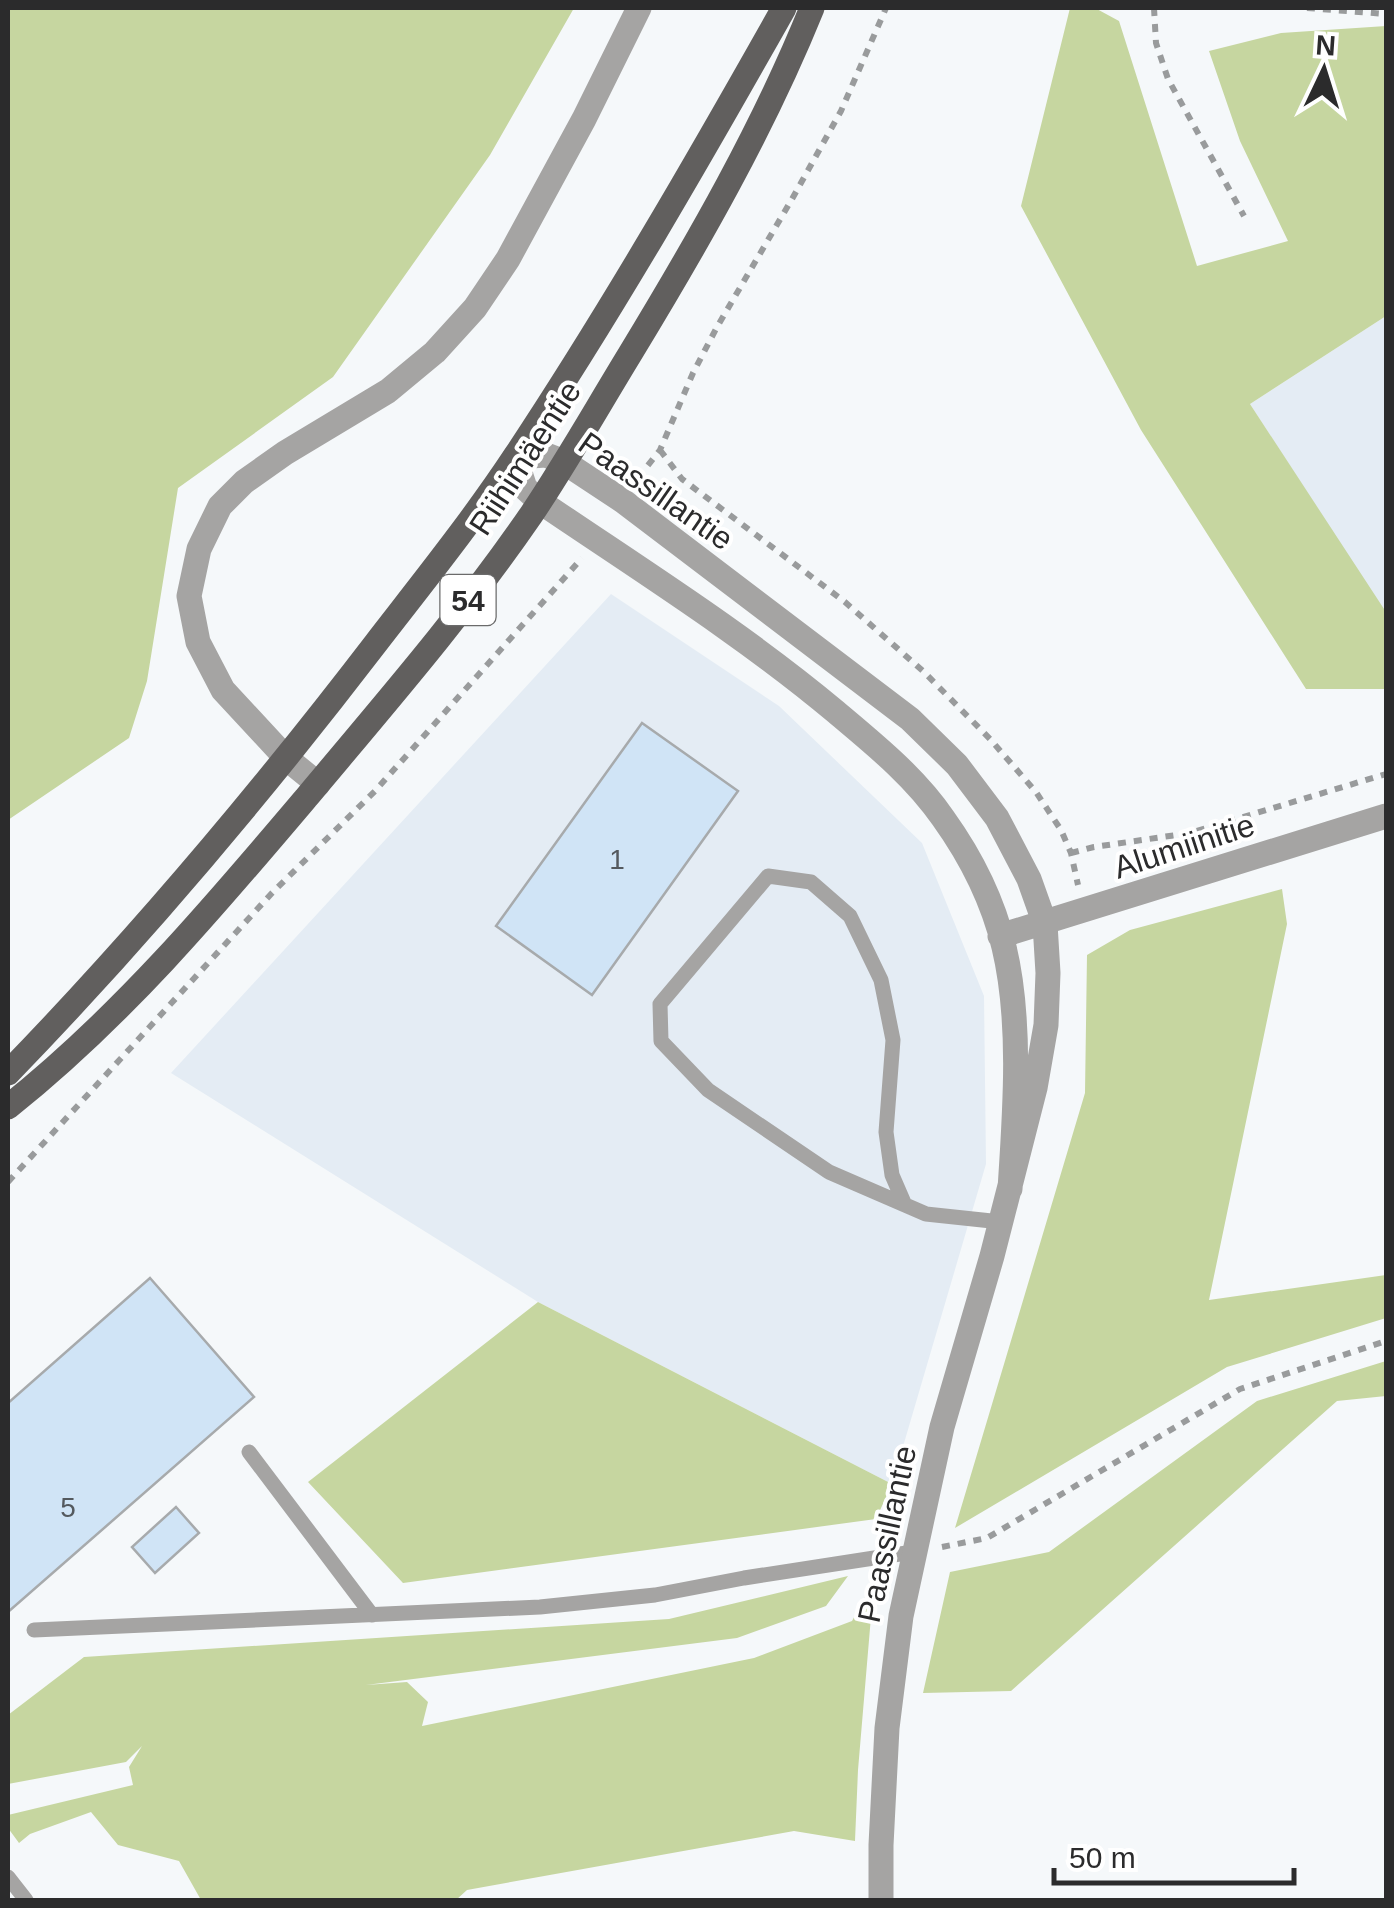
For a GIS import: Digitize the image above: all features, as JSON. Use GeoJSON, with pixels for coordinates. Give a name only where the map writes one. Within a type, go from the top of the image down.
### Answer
{"type":"FeatureCollection","features":[{"type":"Feature","properties":{"kind":"main road","name":"Riihimäentie"},"geometry":{"type":"LineString","coordinates":[[8,1073],[158,911],[286,758],[515,457],[660,227],[784,8]]}},
{"type":"Feature","properties":{"kind":"main road","name":"Riihimäentie"},"geometry":{"type":"LineString","coordinates":[[8,1107],[68,1057],[214,907],[458,613],[539,501],[657,310],[743,159],[790,64],[812,8]]}},
{"type":"Feature","properties":{"kind":"street"},"geometry":{"type":"LineString","coordinates":[[318,784],[286,758],[224,690],[198,642],[190,596],[199,549],[220,506],[244,482],[388,392],[435,352],[475,308],[508,259],[638,8]]}},
{"type":"Feature","properties":{"kind":"street","name":"Paassillantie"},"geometry":{"type":"LineString","coordinates":[[881,1900],[887,1728],[901,1616],[942,1427],[1001,1222],[1010,1189],[1028,1122],[1046,1025],[1045,924],[1029,878],[996,818],[957,765],[910,719],[623,501],[564,462],[546,455],[515,457],[525,488],[539,501],[750,645],[821,699],[892,758],[942,816],[990,900],[1004,948],[1015,1064],[1010,1189]]}},
{"type":"Feature","properties":{"kind":"street","name":"Alumiinitie"},"geometry":{"type":"LineString","coordinates":[[1000,936],[1386,816]]}},
{"type":"Feature","properties":{"kind":"lane"},"geometry":{"type":"LineString","coordinates":[[906,1206],[892,1175],[886,1132],[893,1040],[881,980],[850,916],[812,882],[768,876],[660,1004],[660,1041],[708,1090],[829,1172],[906,1206],[926,1214],[1001,1222]]}},
{"type":"Feature","properties":{"kind":"lane"},"geometry":{"type":"LineString","coordinates":[[250,1452],[372,1615]]}},
{"type":"Feature","properties":{"kind":"lane"},"geometry":{"type":"LineString","coordinates":[[34,1630],[540,1607],[655,1595],[913,1552]]}},
{"type":"Feature","properties":{"kind":"lane"},"geometry":{"type":"LineString","coordinates":[[8,1877],[26,1900]]}},
{"type":"Feature","properties":{"kind":"path"},"geometry":{"type":"LineString","coordinates":[[1154,8],[1156,43],[1168,79],[1244,216]]}},
{"type":"Feature","properties":{"kind":"path"},"geometry":{"type":"LineString","coordinates":[[1308,8],[1386,14]]}},
{"type":"Feature","properties":{"kind":"path"},"geometry":{"type":"LineString","coordinates":[[660,450],[682,479],[845,602],[924,672],[990,739],[1036,792],[1062,830],[1084,912]]}},
{"type":"Feature","properties":{"kind":"path"},"geometry":{"type":"LineString","coordinates":[[1070,853],[1190,833],[1386,774]]}},
{"type":"Feature","properties":{"kind":"path"},"geometry":{"type":"LineString","coordinates":[[913,1552],[988,1538],[1240,1389],[1386,1342]]}},
{"type":"Feature","properties":{"kind":"shaded area"},"geometry":{"type":"Polygon","coordinates":[[[1386,316],[1386,612],[1385,613],[1250,404],[1386,316]]]}},
{"type":"Feature","properties":{"kind":"shaded area"},"geometry":{"type":"Polygon","coordinates":[[[611,594],[779,706],[922,843],[984,996],[986,1164],[892,1484],[538,1302],[171,1073],[611,594]]]}},
{"type":"Feature","properties":{"kind":"green space"},"geometry":{"type":"Polygon","coordinates":[[[8,8],[574,8],[490,155],[333,377],[178,488],[147,681],[129,738],[8,820],[8,8]]]}},
{"type":"Feature","properties":{"kind":"green space"},"geometry":{"type":"Polygon","coordinates":[[[1070,8],[1095,8],[1119,21],[1197,266],[1288,241],[1240,141],[1209,51],[1281,33],[1386,26],[1386,316],[1250,404],[1386,612],[1386,689],[1306,689],[1141,430],[1021,206],[1070,8]]]}},
{"type":"Feature","properties":{"kind":"green space"},"geometry":{"type":"Polygon","coordinates":[[[1282,889],[1287,924],[1209,1300],[1386,1275],[1386,1318],[1227,1367],[955,1528],[1085,1093],[1087,955],[1130,930],[1282,889]]]}},
{"type":"Feature","properties":{"kind":"green space"},"geometry":{"type":"Polygon","coordinates":[[[538,1302],[892,1484],[876,1519],[403,1583],[308,1482],[538,1302]]]}},
{"type":"Feature","properties":{"kind":"green space"},"geometry":{"type":"Polygon","coordinates":[[[1386,1361],[1386,1396],[1337,1401],[1011,1691],[923,1693],[950,1572],[1049,1552],[1257,1401],[1386,1361]]]}},
{"type":"Feature","properties":{"kind":"green space"},"geometry":{"type":"Polygon","coordinates":[[[848,1576],[826,1606],[737,1638],[366,1685],[407,1682],[428,1702],[422,1726],[754,1658],[852,1621],[874,1581],[855,1841],[794,1831],[467,1890],[456,1900],[201,1900],[179,1861],[118,1845],[91,1812],[30,1834],[19,1843],[8,1828],[8,1815],[133,1785],[129,1767],[142,1746],[126,1762],[8,1784],[8,1715],[84,1657],[669,1619],[848,1576]]]}},
{"type":"Feature","properties":{"kind":"building"},"geometry":{"type":"Polygon","coordinates":[[[642,723],[738,791],[592,995],[496,926],[642,723]]]}},
{"type":"Feature","properties":{"kind":"building"},"geometry":{"type":"Polygon","coordinates":[[[150,1278],[254,1397],[8,1612],[8,1403],[150,1278]]]}},
{"type":"Feature","properties":{"kind":"building"},"geometry":{"type":"Polygon","coordinates":[[[176,1507],[199,1533],[155,1573],[132,1547],[176,1507]]]}}]}
